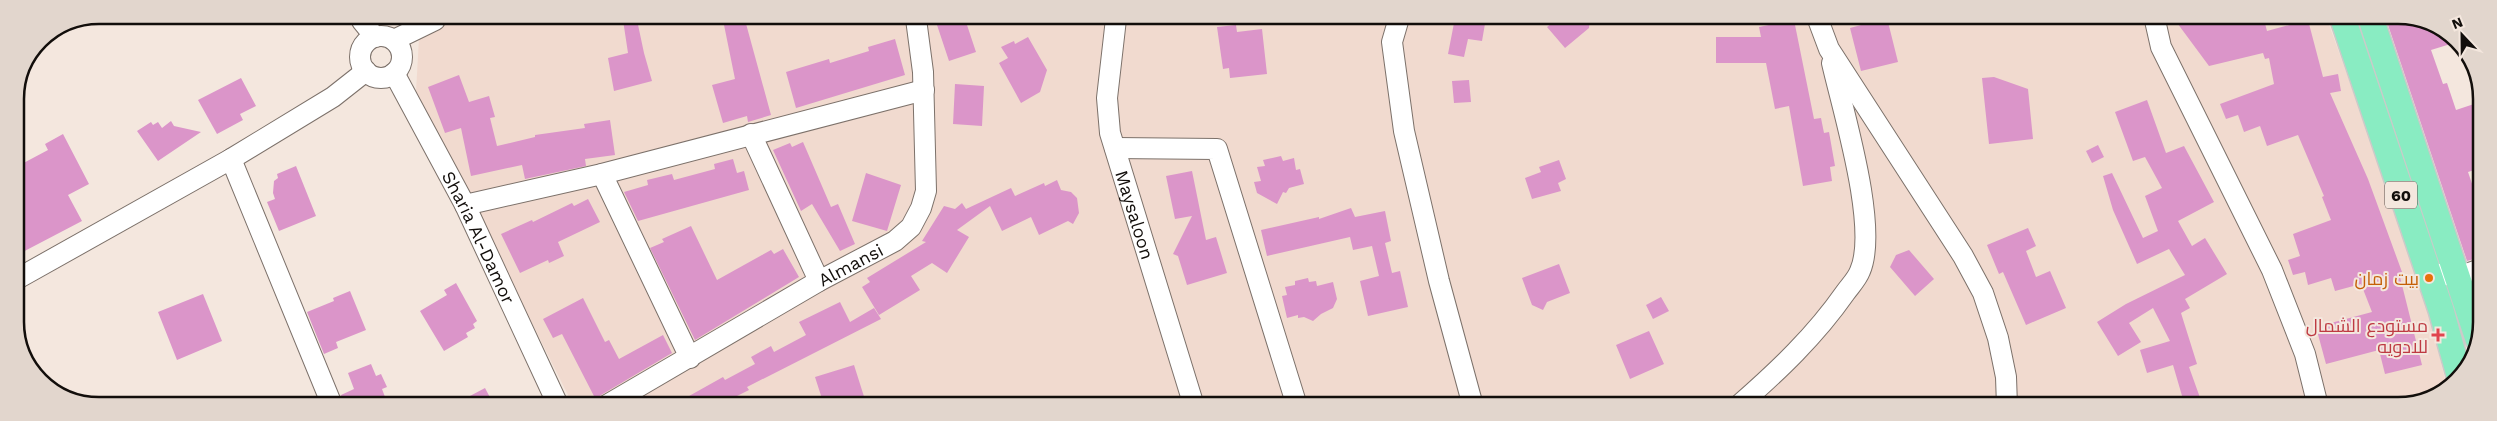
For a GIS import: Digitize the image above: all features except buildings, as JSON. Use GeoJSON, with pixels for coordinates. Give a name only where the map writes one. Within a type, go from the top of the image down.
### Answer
{"type":"FeatureCollection","features":[{"type":"Feature","properties":{"kind":"main road","name":"60"},"geometry":{"type":"LineString","coordinates":[[2345,24],[2428,272],[2457,369]]}},
{"type":"Feature","properties":{"kind":"main road","name":"60"},"geometry":{"type":"LineString","coordinates":[[2373,24],[2470,273],[2473,298]]}},
{"type":"Feature","properties":{"kind":"street"},"geometry":{"type":"LineString","coordinates":[[367,24],[385,38],[399,45],[402,58],[401,65],[394,73],[385,77],[378,77],[366,71],[362,65],[361,51],[369,40],[385,38],[423,24]]}},
{"type":"Feature","properties":{"kind":"street","name":"Almansi"},"geometry":{"type":"LineString","coordinates":[[621,397],[819,282],[894,241],[911,227],[921,208],[926,191],[924,90],[917,24]]}},
{"type":"Feature","properties":{"kind":"street","name":"Maysaloon"},"geometry":{"type":"LineString","coordinates":[[1115,24],[1107,98],[1114,148],[1191,397]]}},
{"type":"Feature","properties":{"kind":"street"},"geometry":{"type":"LineString","coordinates":[[1397,24],[1392,42],[1404,131],[1439,281],[1471,397]]}},
{"type":"Feature","properties":{"kind":"street"},"geometry":{"type":"LineString","coordinates":[[1748,397],[1791,359],[1832,312],[1860,271],[1867,240],[1865,207],[1829,49],[1820,24]]}},
{"type":"Feature","properties":{"kind":"street"},"geometry":{"type":"LineString","coordinates":[[2156,24],[2161,47],[2275,279],[2306,354],[2316,397]]}},
{"type":"Feature","properties":{"kind":"street"},"geometry":{"type":"LineString","coordinates":[[1829,49],[1962,256],[1983,293],[1998,338],[2006,377],[2007,397]]}},
{"type":"Feature","properties":{"kind":"street"},"geometry":{"type":"LineString","coordinates":[[24,275],[231,159],[333,97],[366,71]]}},
{"type":"Feature","properties":{"kind":"street","name":"Sharia Al-Damor"},"geometry":{"type":"LineString","coordinates":[[394,73],[465,205],[554,397]]}},
{"type":"Feature","properties":{"kind":"street"},"geometry":{"type":"LineString","coordinates":[[465,205],[602,174],[924,90]]}},
{"type":"Feature","properties":{"kind":"street"},"geometry":{"type":"LineString","coordinates":[[751,134],[819,282]]}},
{"type":"Feature","properties":{"kind":"street"},"geometry":{"type":"LineString","coordinates":[[1114,148],[1217,149],[1294,397]]}},
{"type":"Feature","properties":{"kind":"street"},"geometry":{"type":"LineString","coordinates":[[231,159],[329,397]]}},
{"type":"Feature","properties":{"kind":"street"},"geometry":{"type":"LineString","coordinates":[[602,174],[690,358]]}},
{"type":"Feature","properties":{"kind":"street"},"geometry":{"type":"LineString","coordinates":[[2428,272],[2470,273]]}},
{"type":"Feature","properties":{"kind":"shaded area"},"geometry":{"type":"Polygon","coordinates":[[[420,24],[2329,24],[2424,289],[2445,381],[2427,392],[2399,397],[569,397],[416,92],[420,24]]]}},
{"type":"Feature","properties":{"kind":"place","name":"بيت زمان"},"geometry":{"type":"Point","coordinates":[2429,278]}},
{"type":"Feature","properties":{"kind":"place","name":"مستودع الشمال للادويه"},"geometry":{"type":"Point","coordinates":[2438,335]}}]}
